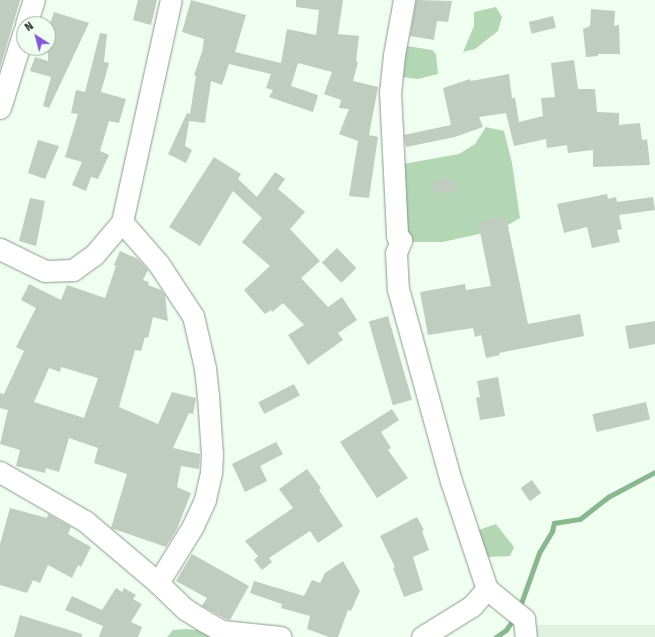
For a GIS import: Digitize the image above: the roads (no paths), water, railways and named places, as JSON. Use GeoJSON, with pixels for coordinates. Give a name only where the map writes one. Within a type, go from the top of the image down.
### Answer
{"type":"FeatureCollection","features":[{"type":"Feature","properties":{"kind":"street"},"geometry":{"type":"LineString","coordinates":[[29,16],[34,0]]}},
{"type":"Feature","properties":{"kind":"street"},"geometry":{"type":"LineString","coordinates":[[0,249],[45,271],[73,270],[94,255],[122,222],[171,0]]}},
{"type":"Feature","properties":{"kind":"street"},"geometry":{"type":"LineString","coordinates":[[404,0],[394,55],[390,91],[397,236],[401,240],[396,253],[398,289],[451,481],[487,589],[524,619],[526,637]]}},
{"type":"Feature","properties":{"kind":"street"},"geometry":{"type":"LineString","coordinates":[[0,108],[16,56]]}},
{"type":"Feature","properties":{"kind":"street"},"geometry":{"type":"LineString","coordinates":[[122,222],[158,262],[193,316],[205,368],[208,396],[212,454],[211,473],[204,500],[193,526],[158,583]]}},
{"type":"Feature","properties":{"kind":"street"},"geometry":{"type":"LineString","coordinates":[[0,472],[85,521],[158,583],[185,609],[222,631],[281,637]]}},
{"type":"Feature","properties":{"kind":"street"},"geometry":{"type":"LineString","coordinates":[[422,637],[472,606],[487,589]]}},
{"type":"Feature","properties":{"kind":"waterway"},"geometry":{"type":"LineString","coordinates":[[519,609],[539,553],[552,531],[554,523],[580,519],[608,497],[655,472]]}},
{"type":"Feature","properties":{"kind":"waterway"},"geometry":{"type":"LineString","coordinates":[[496,637],[506,630],[515,617]]}}]}
